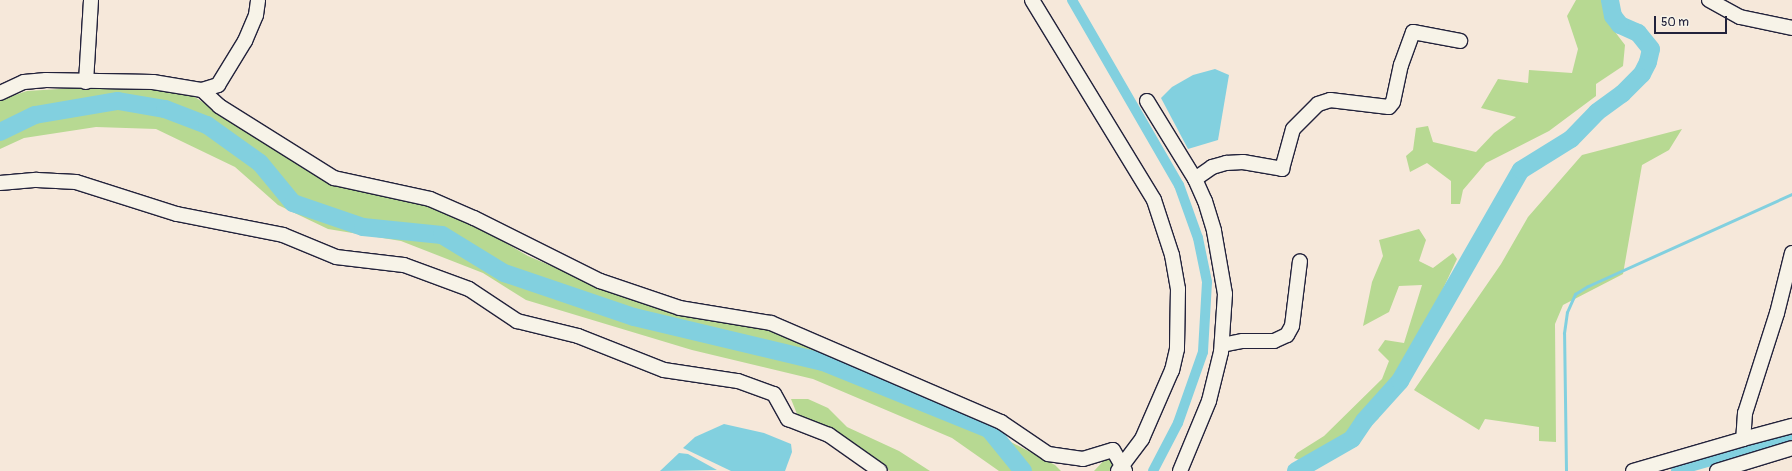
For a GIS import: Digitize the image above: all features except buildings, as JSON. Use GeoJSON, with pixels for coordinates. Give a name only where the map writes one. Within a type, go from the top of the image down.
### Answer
{"type":"FeatureCollection","features":[{"type":"Feature","properties":{"kind":"street"},"geometry":{"type":"LineString","coordinates":[[86,82],[91,0]]}},
{"type":"Feature","properties":{"kind":"street"},"geometry":{"type":"LineString","coordinates":[[0,93],[24,82],[46,80],[86,82],[153,82],[202,90],[218,85],[245,41],[258,0]]}},
{"type":"Feature","properties":{"kind":"street"},"geometry":{"type":"LineString","coordinates":[[1032,0],[1154,200],[1172,255],[1178,289],[1177,349],[1172,370],[1142,439],[1122,469]]}},
{"type":"Feature","properties":{"kind":"street"},"geometry":{"type":"LineString","coordinates":[[1709,0],[1740,17],[1792,28]]}},
{"type":"Feature","properties":{"kind":"street"},"geometry":{"type":"LineString","coordinates":[[1194,179],[1212,167],[1226,163],[1243,162],[1282,169],[1293,129],[1318,104],[1330,100],[1389,107],[1393,102],[1401,65],[1413,32],[1460,41]]}},
{"type":"Feature","properties":{"kind":"street"},"geometry":{"type":"LineString","coordinates":[[202,90],[219,106],[334,178],[430,199],[474,218],[600,281],[680,308],[771,323],[1001,422],[1048,454],[1083,459],[1113,450],[1122,469]]}},
{"type":"Feature","properties":{"kind":"street"},"geometry":{"type":"LineString","coordinates":[[1147,101],[1194,179],[1205,201],[1218,248],[1225,294],[1222,345],[1207,408],[1180,471]]}},
{"type":"Feature","properties":{"kind":"street"},"geometry":{"type":"LineString","coordinates":[[0,183],[36,180],[76,182],[177,214],[283,235],[336,257],[404,265],[469,289],[517,321],[578,336],[664,370],[738,380],[774,394],[788,419],[829,435],[880,471]]}},
{"type":"Feature","properties":{"kind":"street"},"geometry":{"type":"LineString","coordinates":[[1743,439],[1745,413],[1777,313],[1792,253]]}},
{"type":"Feature","properties":{"kind":"street"},"geometry":{"type":"LineString","coordinates":[[1222,345],[1243,341],[1274,341],[1287,335],[1292,326],[1300,261]]}},
{"type":"Feature","properties":{"kind":"street"},"geometry":{"type":"LineString","coordinates":[[1633,471],[1792,426]]}},
{"type":"Feature","properties":{"kind":"street"},"geometry":{"type":"LineString","coordinates":[[1717,471],[1792,448]]}},
{"type":"Feature","properties":{"kind":"green space"},"geometry":{"type":"Polygon","coordinates":[[[1576,0],[1604,0],[1609,24],[1625,45],[1623,66],[1596,84],[1596,96],[1549,131],[1486,163],[1463,190],[1460,204],[1451,204],[1451,181],[1427,163],[1410,172],[1406,156],[1413,150],[1416,128],[1428,126],[1433,142],[1476,152],[1494,133],[1516,117],[1481,108],[1498,79],[1528,83],[1529,70],[1572,73],[1578,49],[1567,16],[1576,0]]]}},
{"type":"Feature","properties":{"kind":"green space"},"geometry":{"type":"Polygon","coordinates":[[[91,87],[134,87],[187,92],[289,158],[429,205],[472,223],[528,256],[608,290],[757,326],[796,341],[946,408],[1055,465],[1061,471],[999,471],[952,438],[813,379],[692,350],[526,300],[483,273],[401,241],[328,229],[278,205],[235,167],[156,129],[96,127],[24,138],[0,149],[0,100],[27,91],[91,87]]]}},
{"type":"Feature","properties":{"kind":"green space"},"geometry":{"type":"Polygon","coordinates":[[[1682,129],[1669,150],[1642,165],[1623,274],[1563,305],[1555,324],[1556,442],[1539,441],[1539,427],[1485,419],[1479,430],[1414,390],[1501,264],[1528,217],[1582,155],[1682,129]]]}},
{"type":"Feature","properties":{"kind":"green space"},"geometry":{"type":"Polygon","coordinates":[[[1419,229],[1426,240],[1419,261],[1433,268],[1453,253],[1457,259],[1396,389],[1378,419],[1357,434],[1305,462],[1294,458],[1297,453],[1324,436],[1382,379],[1389,361],[1378,350],[1385,340],[1404,343],[1422,285],[1399,286],[1389,312],[1363,326],[1372,282],[1383,256],[1379,240],[1419,229]]]}},
{"type":"Feature","properties":{"kind":"green space"},"geometry":{"type":"Polygon","coordinates":[[[791,399],[808,399],[828,408],[847,427],[899,451],[930,471],[890,471],[875,459],[797,414],[791,399]]]}},
{"type":"Feature","properties":{"kind":"green space"},"geometry":{"type":"Polygon","coordinates":[[[1108,456],[1116,464],[1110,471],[1094,471],[1108,456]]]}},
{"type":"Feature","properties":{"kind":"water"},"geometry":{"type":"Polygon","coordinates":[[[1215,69],[1229,75],[1218,140],[1188,149],[1161,98],[1172,87],[1193,75],[1215,69]]]}},
{"type":"Feature","properties":{"kind":"water"},"geometry":{"type":"Polygon","coordinates":[[[724,424],[764,433],[791,444],[792,452],[785,471],[731,471],[683,448],[695,437],[724,424]]]}},
{"type":"Feature","properties":{"kind":"water"},"geometry":{"type":"Polygon","coordinates":[[[679,453],[688,454],[717,470],[660,471],[679,453]]]}},
{"type":"Feature","properties":{"kind":"waterway"},"geometry":{"type":"LineString","coordinates":[[1072,0],[1179,185],[1198,238],[1207,282],[1203,352],[1178,423],[1153,471]]}},
{"type":"Feature","properties":{"kind":"waterway"},"geometry":{"type":"LineString","coordinates":[[1296,471],[1352,439],[1364,421],[1400,381],[1521,170],[1571,139],[1597,112],[1622,94],[1642,74],[1648,62],[1651,49],[1638,33],[1620,25],[1613,16],[1610,0]]}},
{"type":"Feature","properties":{"kind":"waterway"},"geometry":{"type":"LineString","coordinates":[[0,132],[35,115],[118,101],[165,109],[207,125],[260,163],[293,203],[363,227],[442,235],[504,273],[634,317],[823,362],[989,429],[1023,471]]}},
{"type":"Feature","properties":{"kind":"waterway"},"geometry":{"type":"LineString","coordinates":[[1566,471],[1564,333],[1567,312],[1575,294],[1588,286],[1792,194]]}},
{"type":"Feature","properties":{"kind":"waterway"},"geometry":{"type":"LineString","coordinates":[[1676,471],[1792,438]]}}]}
